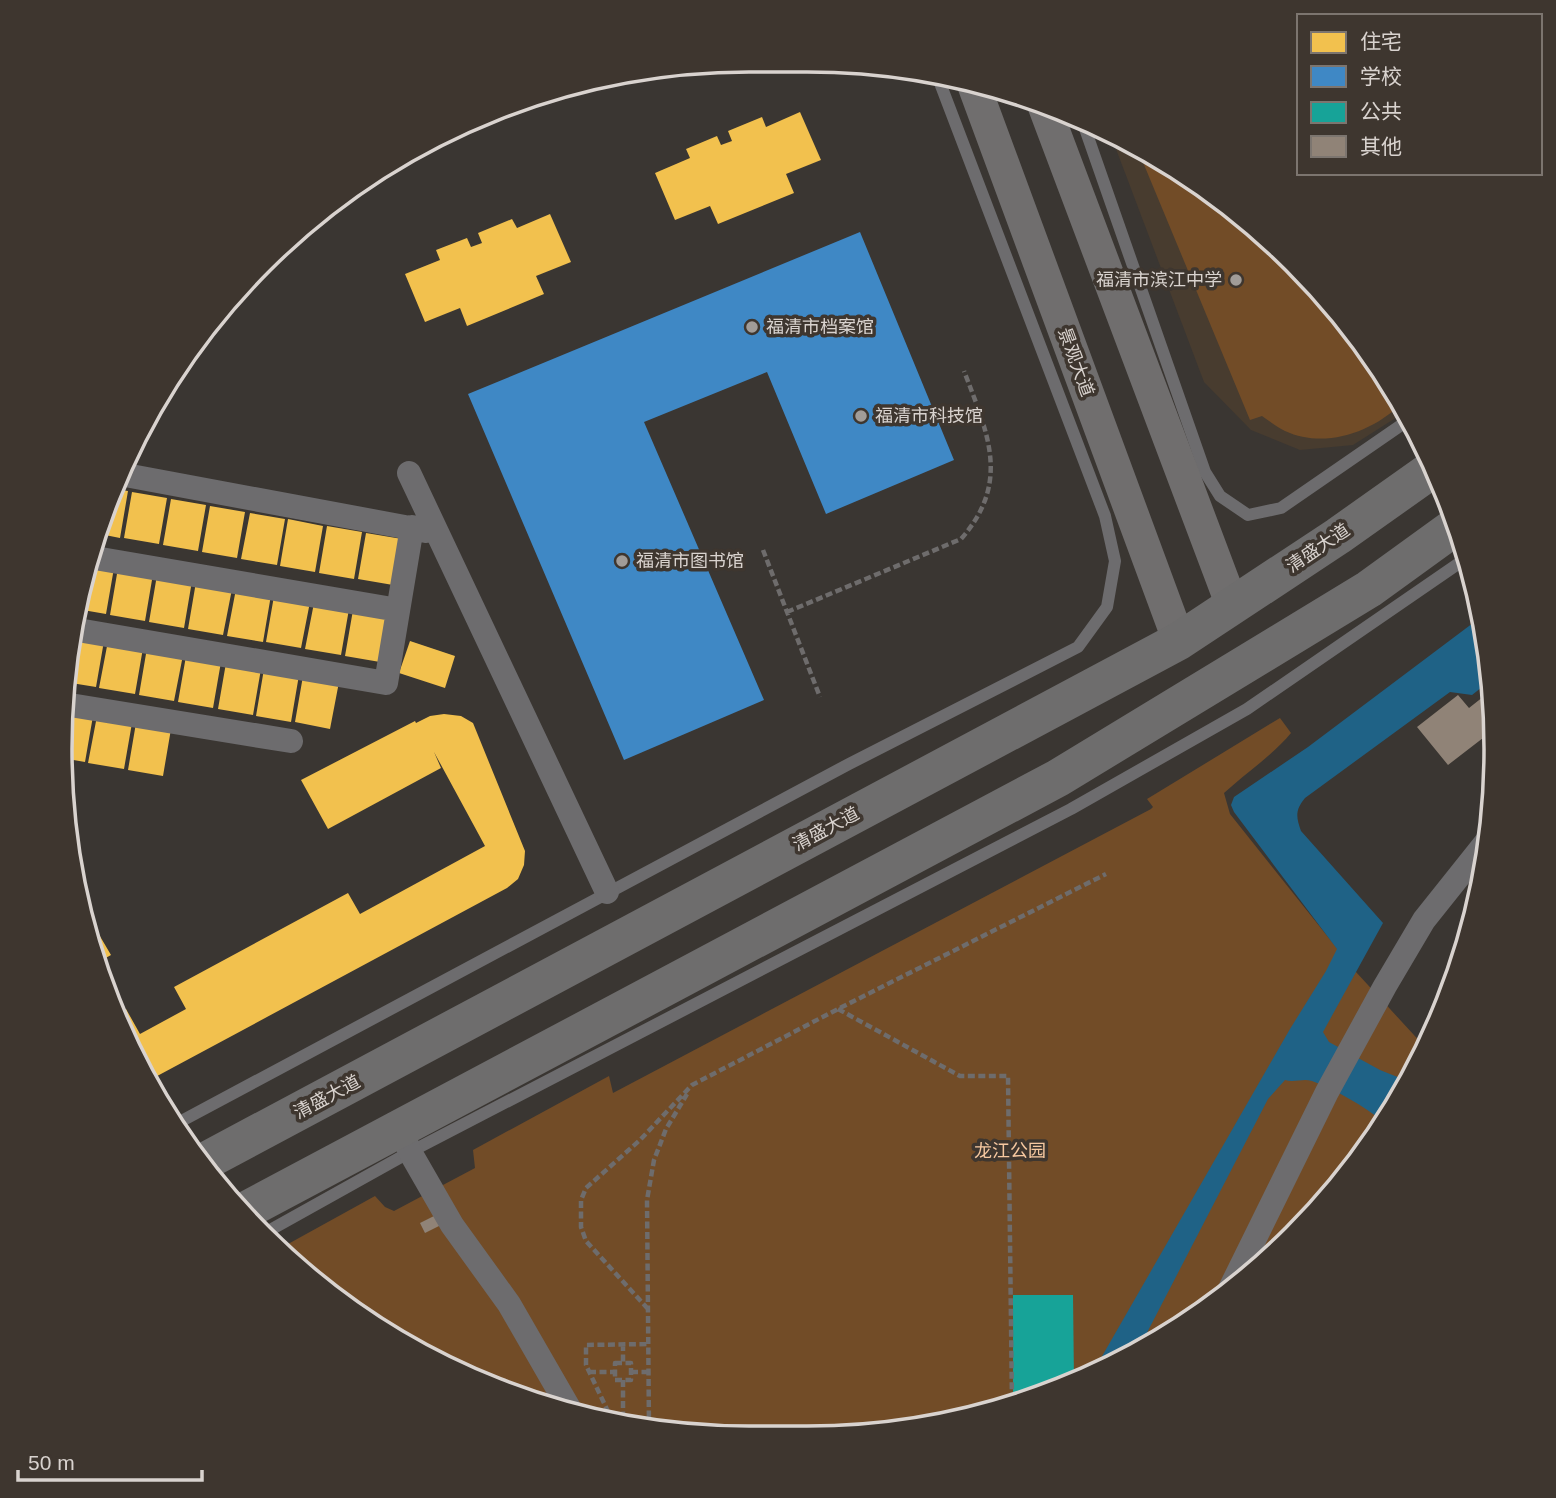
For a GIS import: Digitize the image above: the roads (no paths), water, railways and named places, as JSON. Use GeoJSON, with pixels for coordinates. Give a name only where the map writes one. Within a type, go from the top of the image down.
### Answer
{"type":"FeatureCollection","features":[{"type":"Feature","properties":{"kind":"main road","name":"清盛大道"},"geometry":{"type":"LineString","coordinates":[[210,1159],[1179,641],[1338,536],[1426,474]]}},
{"type":"Feature","properties":{"kind":"main road"},"geometry":{"type":"LineString","coordinates":[[251,1208],[405,1139],[1058,778],[1369,589],[1448,532]]}},
{"type":"Feature","properties":{"kind":"street","name":"景观大道"},"geometry":{"type":"LineString","coordinates":[[978,94],[1179,641]]}},
{"type":"Feature","properties":{"kind":"street"},"geometry":{"type":"LineString","coordinates":[[1048,116],[1232,605]]}},
{"type":"Feature","properties":{"kind":"street"},"geometry":{"type":"LineString","coordinates":[[409,473],[607,892]]}},
{"type":"Feature","properties":{"kind":"street"},"geometry":{"type":"LineString","coordinates":[[130,476],[412,527],[436,534]]}},
{"type":"Feature","properties":{"kind":"street"},"geometry":{"type":"LineString","coordinates":[[83,631],[386,683],[412,527]]}},
{"type":"Feature","properties":{"kind":"street"},"geometry":{"type":"LineString","coordinates":[[100,559],[398,610]]}},
{"type":"Feature","properties":{"kind":"street"},"geometry":{"type":"LineString","coordinates":[[73,705],[291,741]]}},
{"type":"Feature","properties":{"kind":"street"},"geometry":{"type":"LineString","coordinates":[[1239,1270],[1350,1048],[1424,920],[1475,856]]}},
{"type":"Feature","properties":{"kind":"street"},"geometry":{"type":"LineString","coordinates":[[405,1139],[452,1225],[509,1304],[564,1400]]}},
{"type":"Feature","properties":{"kind":"lane"},"geometry":{"type":"LineString","coordinates":[[183,1120],[607,892],[1078,647],[1107,607],[1115,561],[1105,516],[941,85]]}},
{"type":"Feature","properties":{"kind":"lane"},"geometry":{"type":"LineString","coordinates":[[1086,132],[1205,472],[1220,496],[1248,515],[1281,508],[1402,425]]}},
{"type":"Feature","properties":{"kind":"lane"},"geometry":{"type":"LineString","coordinates":[[271,1229],[405,1139],[1071,809],[1158,762],[1247,709],[1458,564]]}},
{"type":"Feature","properties":{"kind":"water"},"geometry":{"type":"Polygon","coordinates":[[[1472,624],[1481,688],[1472,695],[1450,692],[1305,798],[1297,814],[1301,831],[1383,923],[1323,1032],[1329,1042],[1399,1078],[1376,1116],[1350,1099],[1309,1080],[1285,1080],[1268,1099],[1145,1336],[1100,1359],[1337,949],[1231,805],[1234,797],[1308,747],[1472,624]]]}},
{"type":"Feature","properties":{"kind":"place","name":"福清市滨江中学"},"geometry":{"type":"Point","coordinates":[1236,280]}},
{"type":"Feature","properties":{"kind":"place","name":"福清市档案馆"},"geometry":{"type":"Point","coordinates":[752,327]}},
{"type":"Feature","properties":{"kind":"place","name":"福清市科技馆"},"geometry":{"type":"Point","coordinates":[861,416]}},
{"type":"Feature","properties":{"kind":"place","name":"福清市图书馆"},"geometry":{"type":"Point","coordinates":[622,561]}},
{"type":"Feature","properties":{"kind":"park label","name":"龙江公园"},"geometry":{"type":"Point","coordinates":[1010,1151]}}]}
